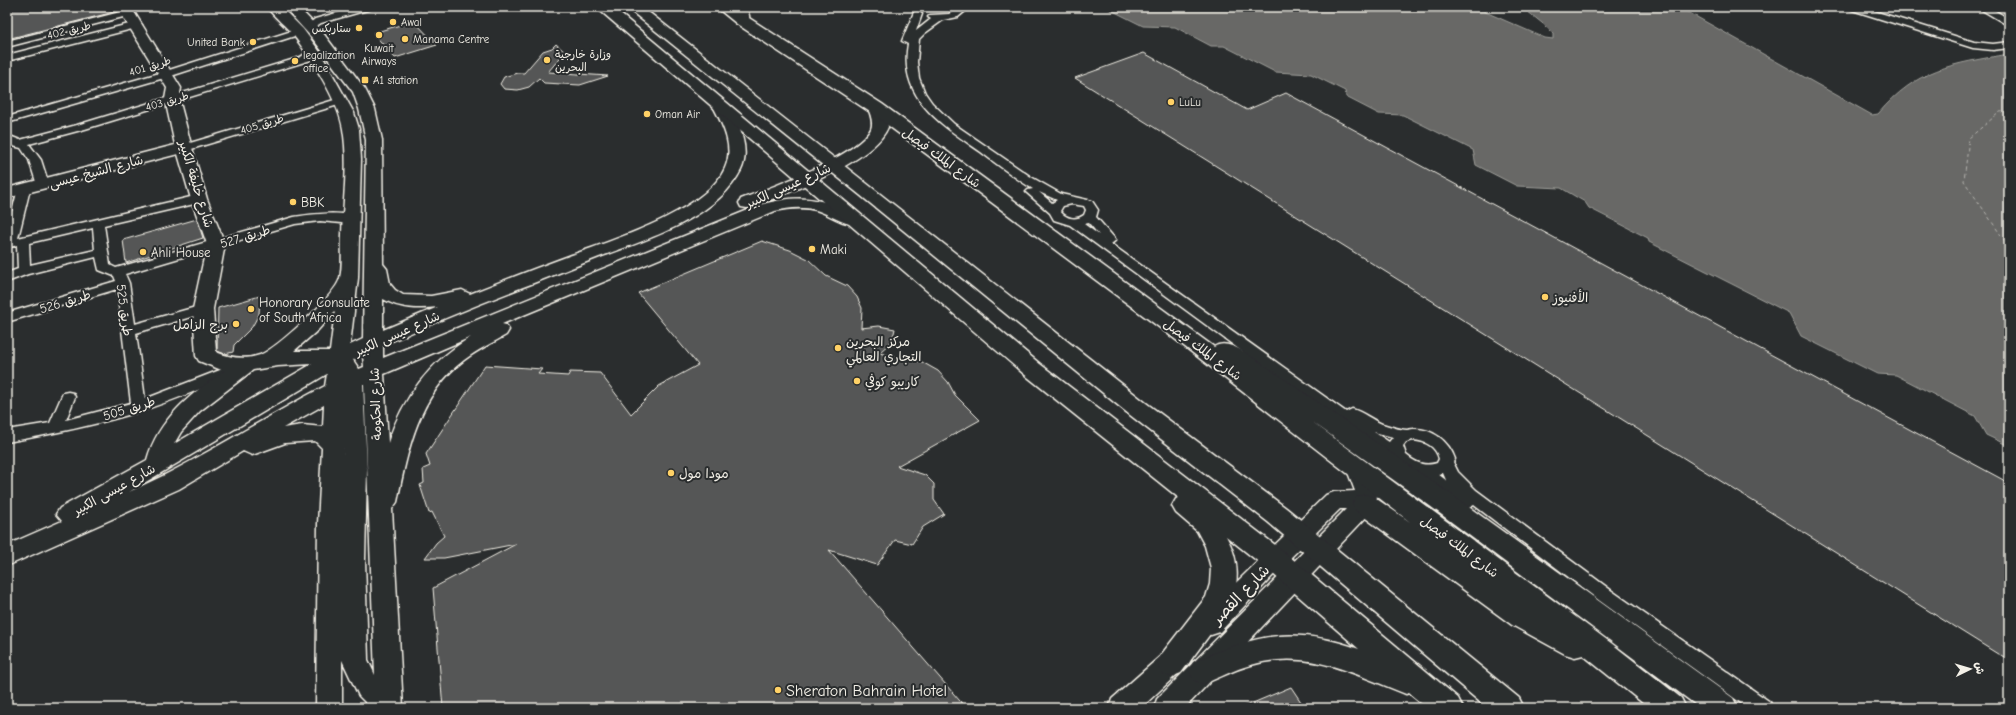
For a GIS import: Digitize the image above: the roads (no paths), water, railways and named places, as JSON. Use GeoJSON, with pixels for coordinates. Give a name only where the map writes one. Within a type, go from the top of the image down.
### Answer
{"type":"FeatureCollection","features":[{"type":"Feature","properties":{"kind":"highway"},"geometry":{"type":"LineString","coordinates":[[603,7],[722,108],[807,177],[854,220],[1032,369],[1274,559],[1448,708]]}},
{"type":"Feature","properties":{"kind":"highway"},"geometry":{"type":"LineString","coordinates":[[633,7],[834,165],[1138,410],[1301,534],[1509,708]]}},
{"type":"Feature","properties":{"kind":"highway","name":"شارع الملك فيصل"},"geometry":{"type":"LineString","coordinates":[[723,7],[740,14],[876,108],[1179,331],[1601,652],[1670,708]]}},
{"type":"Feature","properties":{"kind":"highway"},"geometry":{"type":"LineString","coordinates":[[1179,331],[1219,348],[1249,365],[1439,500],[1723,708]]}},
{"type":"Feature","properties":{"kind":"highway"},"geometry":{"type":"LineString","coordinates":[[1032,369],[1085,425],[1206,524],[1218,546],[1224,568],[1223,584],[1218,602],[1171,664]]}},
{"type":"Feature","properties":{"kind":"highway"},"geometry":{"type":"LineString","coordinates":[[1365,504],[1522,617],[1568,643],[1601,652]]}},
{"type":"Feature","properties":{"kind":"highway"},"geometry":{"type":"LineString","coordinates":[[1203,670],[1253,652],[1293,646],[1333,652],[1376,668],[1426,690]]}},
{"type":"Feature","properties":{"kind":"main road","name":"شارع الحكومة"},"geometry":{"type":"LineString","coordinates":[[274,7],[304,29],[360,92],[367,109],[374,140],[373,355],[390,708]]}},
{"type":"Feature","properties":{"kind":"main road","name":"شارع الحكومة"},"geometry":{"type":"LineString","coordinates":[[291,7],[304,29],[313,52],[346,112],[350,128],[353,159],[352,220],[344,373],[334,446],[330,524],[330,708]]}},
{"type":"Feature","properties":{"kind":"main road","name":"شارع خليفة الكبير"},"geometry":{"type":"LineString","coordinates":[[130,15],[167,74],[174,88],[172,99],[184,148],[199,199],[216,244],[203,309],[206,356],[225,364],[255,363]]}},
{"type":"Feature","properties":{"kind":"main road"},"geometry":{"type":"LineString","coordinates":[[582,271],[623,252],[653,231],[691,212],[719,188],[729,176],[736,164],[737,144],[734,132],[722,108]]}},
{"type":"Feature","properties":{"kind":"main road","name":"شارع عيسى الكبير"},"geometry":{"type":"LineString","coordinates":[[674,246],[690,230],[705,222],[834,165],[858,150],[879,131],[881,125],[876,108]]}},
{"type":"Feature","properties":{"kind":"main road","name":"شارع الشيخ عيسى"},"geometry":{"type":"LineString","coordinates":[[7,193],[184,148]]}},
{"type":"Feature","properties":{"kind":"main road","name":"شارع عيسى الكبير"},"geometry":{"type":"LineString","coordinates":[[373,355],[561,285],[582,271],[674,246],[753,213],[778,205],[802,202],[828,206],[854,220]]}},
{"type":"Feature","properties":{"kind":"main road"},"geometry":{"type":"LineString","coordinates":[[629,281],[650,268],[716,238],[753,213]]}},
{"type":"Feature","properties":{"kind":"main road"},"geometry":{"type":"LineString","coordinates":[[373,238],[381,287],[387,293],[401,300],[419,302],[444,300],[527,279]]}},
{"type":"Feature","properties":{"kind":"main road","name":"شارع عيسى الكبير"},"geometry":{"type":"LineString","coordinates":[[7,556],[171,482],[373,355],[527,279],[561,285],[582,271]]}},
{"type":"Feature","properties":{"kind":"main road"},"geometry":{"type":"LineString","coordinates":[[157,465],[212,395],[255,363],[287,348],[306,333],[334,302],[349,278]]}},
{"type":"Feature","properties":{"kind":"main road"},"geometry":{"type":"LineString","coordinates":[[381,528],[398,445],[408,418],[424,391],[441,370],[456,356],[548,303],[561,285],[586,301]]}},
{"type":"Feature","properties":{"kind":"main road"},"geometry":{"type":"LineString","coordinates":[[266,400],[293,373],[318,340],[327,323],[334,302]]}},
{"type":"Feature","properties":{"kind":"main road"},"geometry":{"type":"LineString","coordinates":[[255,363],[306,357],[344,373]]}},
{"type":"Feature","properties":{"kind":"main road"},"geometry":{"type":"LineString","coordinates":[[124,503],[168,471],[344,373]]}},
{"type":"Feature","properties":{"kind":"main road"},"geometry":{"type":"LineString","coordinates":[[344,373],[356,469],[352,560],[355,660],[368,688],[390,708]]}},
{"type":"Feature","properties":{"kind":"main road","name":"شارع عيسى الكبير"},"geometry":{"type":"LineString","coordinates":[[7,543],[106,495],[266,400],[344,373]]}},
{"type":"Feature","properties":{"kind":"main road"},"geometry":{"type":"LineString","coordinates":[[171,482],[268,440],[300,432],[322,434],[334,446]]}},
{"type":"Feature","properties":{"kind":"main road"},"geometry":{"type":"LineString","coordinates":[[1357,467],[1368,495],[1365,504]]}},
{"type":"Feature","properties":{"kind":"main road","name":"شارع القصر"},"geometry":{"type":"LineString","coordinates":[[1122,708],[1171,664],[1274,559],[1334,501],[1346,499],[1365,504],[1322,551],[1167,708]]}},
{"type":"Feature","properties":{"kind":"street","name":"طريق 401"},"geometry":{"type":"LineString","coordinates":[[7,120],[167,74],[304,29],[318,21],[368,7]]}},
{"type":"Feature","properties":{"kind":"street"},"geometry":{"type":"LineString","coordinates":[[941,17],[917,35],[913,44],[912,73],[914,83],[925,102],[945,121],[1040,189],[1067,200],[1078,200],[1088,204],[1092,210],[1090,217],[1083,221],[1073,222],[1062,220],[1038,196],[938,124],[917,104],[907,83],[905,50],[914,10],[928,17],[941,17],[958,13],[965,7]]}},
{"type":"Feature","properties":{"kind":"street"},"geometry":{"type":"LineString","coordinates":[[1852,7],[1968,43],[1989,47],[2009,45]]}},
{"type":"Feature","properties":{"kind":"street"},"geometry":{"type":"LineString","coordinates":[[1982,7],[2009,23]]}},
{"type":"Feature","properties":{"kind":"street"},"geometry":{"type":"LineString","coordinates":[[7,44],[130,15]]}},
{"type":"Feature","properties":{"kind":"street","name":"طريق 402"},"geometry":{"type":"LineString","coordinates":[[7,58],[130,15]]}},
{"type":"Feature","properties":{"kind":"street","name":"طريق 403"},"geometry":{"type":"LineString","coordinates":[[18,144],[81,127],[302,60],[308,58],[313,52]]}},
{"type":"Feature","properties":{"kind":"street","name":"طريق 405"},"geometry":{"type":"LineString","coordinates":[[184,148],[341,101]]}},
{"type":"Feature","properties":{"kind":"street"},"geometry":{"type":"LineString","coordinates":[[7,138],[25,146],[35,160],[42,184]]}},
{"type":"Feature","properties":{"kind":"street"},"geometry":{"type":"LineString","coordinates":[[24,189],[13,242],[24,271]]}},
{"type":"Feature","properties":{"kind":"street"},"geometry":{"type":"LineString","coordinates":[[13,242],[199,199]]}},
{"type":"Feature","properties":{"kind":"street"},"geometry":{"type":"LineString","coordinates":[[1054,211],[1058,204],[1067,200]]}},
{"type":"Feature","properties":{"kind":"street","name":"طريق 527"},"geometry":{"type":"LineString","coordinates":[[119,278],[216,244],[307,218],[320,217],[352,220]]}},
{"type":"Feature","properties":{"kind":"street"},"geometry":{"type":"LineString","coordinates":[[1090,217],[1101,231],[1116,245],[1360,420],[1377,428],[1405,435],[1426,436],[1439,443],[1446,454],[1446,464],[1452,476],[1470,494],[1606,596],[1763,708]]}},
{"type":"Feature","properties":{"kind":"street"},"geometry":{"type":"LineString","coordinates":[[1073,222],[1376,442],[1395,453],[1403,463],[1423,472],[1600,603],[1747,708]]}},
{"type":"Feature","properties":{"kind":"street","name":"طريق 525"},"geometry":{"type":"LineString","coordinates":[[98,223],[104,267],[119,278],[139,406]]}},
{"type":"Feature","properties":{"kind":"street"},"geometry":{"type":"LineString","coordinates":[[7,278],[24,271],[101,252]]}},
{"type":"Feature","properties":{"kind":"street","name":"طريق 526"},"geometry":{"type":"LineString","coordinates":[[7,318],[119,278]]}},
{"type":"Feature","properties":{"kind":"street"},"geometry":{"type":"LineString","coordinates":[[128,331],[203,309]]}},
{"type":"Feature","properties":{"kind":"street","name":"طريق 505"},"geometry":{"type":"LineString","coordinates":[[7,436],[55,428],[139,406],[167,397],[255,363]]}},
{"type":"Feature","properties":{"kind":"street"},"geometry":{"type":"LineString","coordinates":[[55,428],[68,397]]}},
{"type":"Feature","properties":{"kind":"street"},"geometry":{"type":"LineString","coordinates":[[1395,453],[1396,442],[1405,435]]}},
{"type":"Feature","properties":{"kind":"street"},"geometry":{"type":"LineString","coordinates":[[1423,472],[1437,470],[1446,464]]}},
{"type":"Feature","properties":{"kind":"place","name":"Awal"},"geometry":{"type":"Point","coordinates":[393,22]}},
{"type":"Feature","properties":{"kind":"place","name":"ستاربكس"},"geometry":{"type":"Point","coordinates":[359,28]}},
{"type":"Feature","properties":{"kind":"place","name":"Kuwait Airways"},"geometry":{"type":"Point","coordinates":[379,35]}},
{"type":"Feature","properties":{"kind":"place","name":"Manama Centre"},"geometry":{"type":"Point","coordinates":[405,39]}},
{"type":"Feature","properties":{"kind":"place","name":"United Bank"},"geometry":{"type":"Point","coordinates":[253,42]}},
{"type":"Feature","properties":{"kind":"place","name":"وزارة خارجية البحرين"},"geometry":{"type":"Point","coordinates":[547,60]}},
{"type":"Feature","properties":{"kind":"place","name":"legalization office"},"geometry":{"type":"Point","coordinates":[295,61]}},
{"type":"Feature","properties":{"kind":"place","name":"A1 station"},"geometry":{"type":"Point","coordinates":[365,80]}},
{"type":"Feature","properties":{"kind":"place","name":"LuLu"},"geometry":{"type":"Point","coordinates":[1171,102]}},
{"type":"Feature","properties":{"kind":"place","name":"Oman Air"},"geometry":{"type":"Point","coordinates":[647,114]}},
{"type":"Feature","properties":{"kind":"place","name":"BBK"},"geometry":{"type":"Point","coordinates":[293,202]}},
{"type":"Feature","properties":{"kind":"place","name":"Maki"},"geometry":{"type":"Point","coordinates":[812,249]}},
{"type":"Feature","properties":{"kind":"place","name":"Ahli House"},"geometry":{"type":"Point","coordinates":[143,252]}},
{"type":"Feature","properties":{"kind":"place","name":"الأفنيوز"},"geometry":{"type":"Point","coordinates":[1545,297]}},
{"type":"Feature","properties":{"kind":"place","name":"Honorary Consulate of South Africa"},"geometry":{"type":"Point","coordinates":[251,309]}},
{"type":"Feature","properties":{"kind":"place","name":"برج الزامل"},"geometry":{"type":"Point","coordinates":[236,324]}},
{"type":"Feature","properties":{"kind":"place","name":"مركز البحرين التجاري العالمي"},"geometry":{"type":"Point","coordinates":[838,348]}},
{"type":"Feature","properties":{"kind":"place","name":"كاريبو كوفي"},"geometry":{"type":"Point","coordinates":[857,381]}},
{"type":"Feature","properties":{"kind":"place","name":"مودا مول"},"geometry":{"type":"Point","coordinates":[671,473]}},
{"type":"Feature","properties":{"kind":"place","name":"Sheraton Bahrain Hotel"},"geometry":{"type":"Point","coordinates":[778,690]}}]}
